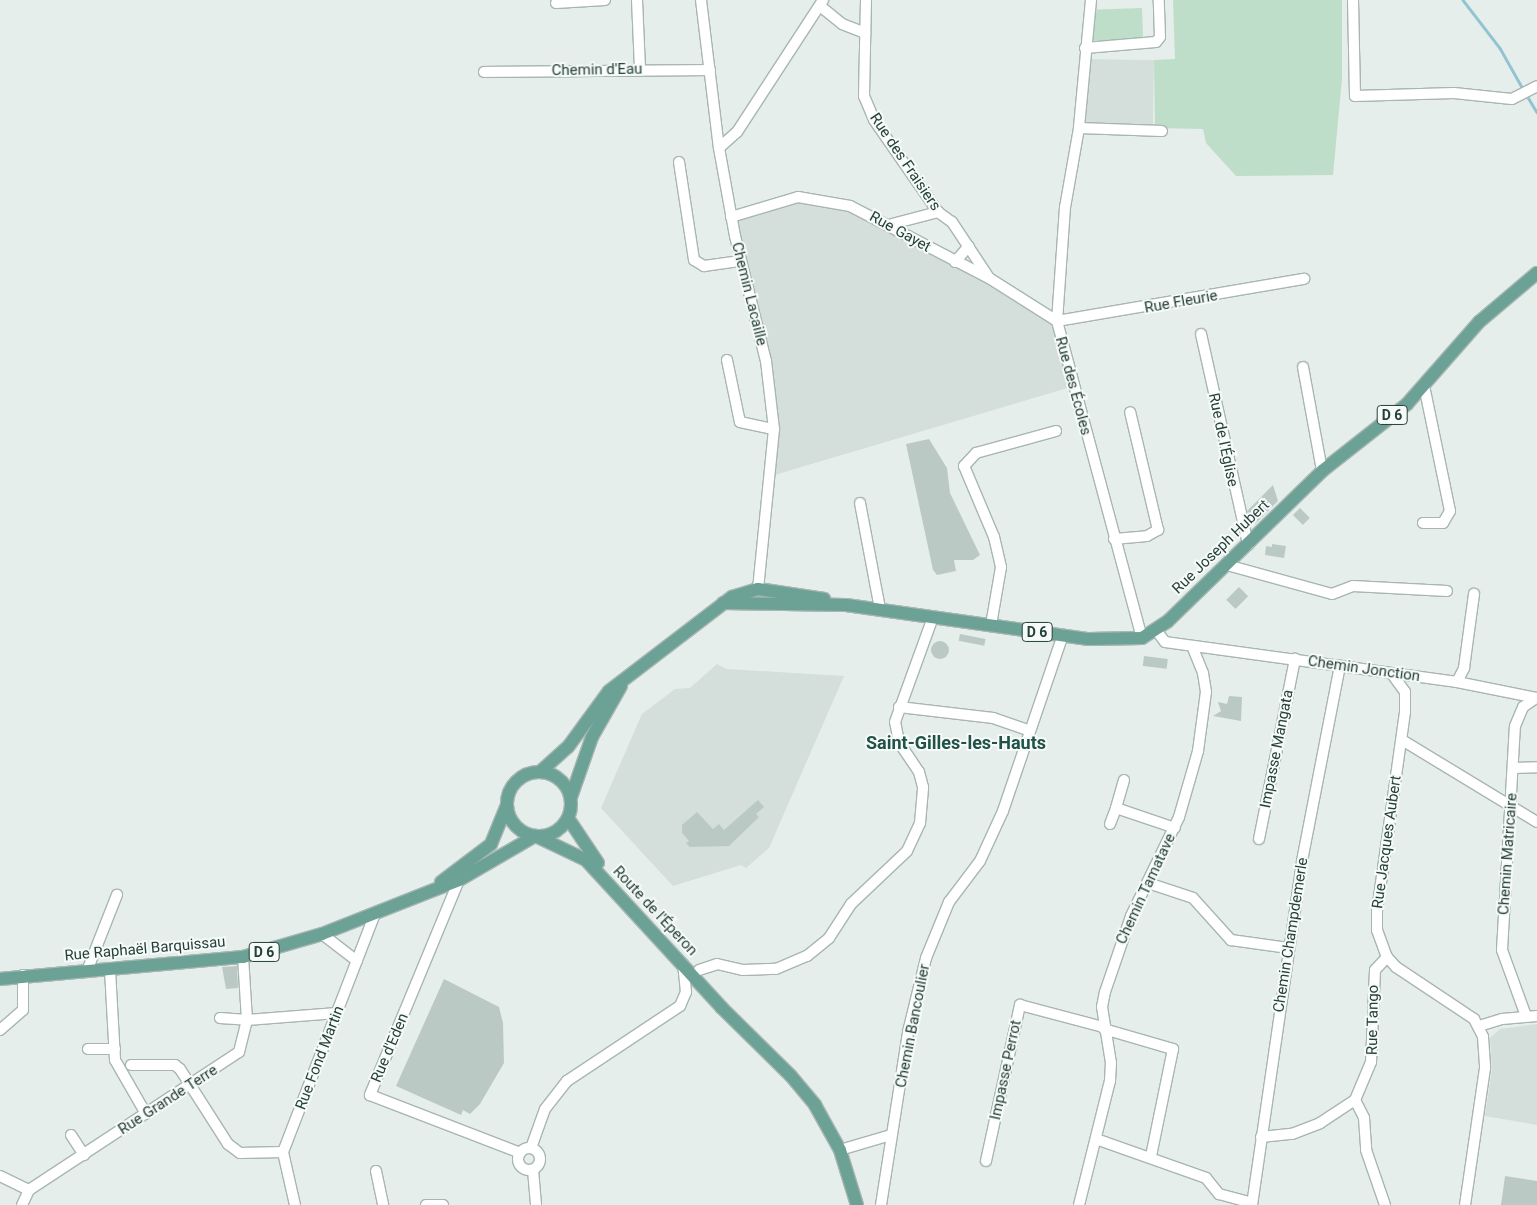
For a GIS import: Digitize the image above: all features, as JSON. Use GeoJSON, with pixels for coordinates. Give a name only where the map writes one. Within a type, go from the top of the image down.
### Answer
{"type":"FeatureCollection","features":[{"type":"Feature","properties":{"kind":"main road","name":"Rue Joseph Hubert"},"geometry":{"type":"LineString","coordinates":[[758,589],[846,605],[1063,635],[1118,640],[1142,638],[1156,630],[1227,565],[1322,471],[1407,404],[1479,322],[1537,274]]}},
{"type":"Feature","properties":{"kind":"main road"},"geometry":{"type":"LineString","coordinates":[[625,679],[592,737],[570,797],[568,818],[556,832],[537,836],[515,826],[507,805],[516,781],[540,772],[562,755],[594,707],[625,679],[723,603],[758,589]]}},
{"type":"Feature","properties":{"kind":"main road"},"geometry":{"type":"LineString","coordinates":[[737,603],[758,589]]}},
{"type":"Feature","properties":{"kind":"main road","name":"Rue Joseph Hubert"},"geometry":{"type":"LineString","coordinates":[[723,603],[846,605]]}},
{"type":"Feature","properties":{"kind":"main road"},"geometry":{"type":"LineString","coordinates":[[540,772],[559,779],[570,797]]}},
{"type":"Feature","properties":{"kind":"main road","name":"Rue Raphaël Barquissau"},"geometry":{"type":"LineString","coordinates":[[431,890],[491,844],[507,805]]}},
{"type":"Feature","properties":{"kind":"main road","name":"Route de l'Éperon"},"geometry":{"type":"LineString","coordinates":[[568,818],[586,850],[699,970],[737,1020]]}},
{"type":"Feature","properties":{"kind":"main road","name":"Route de l'Éperon"},"geometry":{"type":"LineString","coordinates":[[537,836],[586,860],[682,964],[737,1020],[815,1106],[840,1150],[856,1205]]}},
{"type":"Feature","properties":{"kind":"main road","name":"Rue Raphaël Barquissau"},"geometry":{"type":"LineString","coordinates":[[0,978],[244,957],[322,934],[459,880],[537,836]]}},
{"type":"Feature","properties":{"kind":"main road"},"geometry":{"type":"LineString","coordinates":[[668,948],[699,970]]}},
{"type":"Feature","properties":{"kind":"street"},"geometry":{"type":"LineString","coordinates":[[556,2],[605,0]]}},
{"type":"Feature","properties":{"kind":"street"},"geometry":{"type":"LineString","coordinates":[[637,0],[640,70]]}},
{"type":"Feature","properties":{"kind":"street","name":"Chemin Lacaille"},"geometry":{"type":"LineString","coordinates":[[701,0],[719,148],[731,217],[766,361],[774,429],[758,589]]}},
{"type":"Feature","properties":{"kind":"street","name":"Rue des Fraisiers"},"geometry":{"type":"LineString","coordinates":[[866,0],[864,96],[874,120],[938,212],[952,222],[989,278]]}},
{"type":"Feature","properties":{"kind":"street","name":"Rue des Écoles"},"geometry":{"type":"LineString","coordinates":[[1091,0],[1079,128],[1065,207],[1057,321],[1142,638]]}},
{"type":"Feature","properties":{"kind":"street"},"geometry":{"type":"LineString","coordinates":[[1085,48],[1156,42],[1160,37],[1159,0]]}},
{"type":"Feature","properties":{"kind":"street"},"geometry":{"type":"LineString","coordinates":[[1353,0],[1356,96],[1454,93],[1512,99],[1537,86]]}},
{"type":"Feature","properties":{"kind":"street"},"geometry":{"type":"LineString","coordinates":[[719,148],[737,132],[822,3],[842,24],[865,33]]}},
{"type":"Feature","properties":{"kind":"street","name":"Chemin d'Eau"},"geometry":{"type":"LineString","coordinates":[[484,72],[710,70]]}},
{"type":"Feature","properties":{"kind":"street"},"geometry":{"type":"LineString","coordinates":[[1079,128],[1162,131]]}},
{"type":"Feature","properties":{"kind":"street"},"geometry":{"type":"LineString","coordinates":[[679,162],[694,260],[704,266],[741,261]]}},
{"type":"Feature","properties":{"kind":"street","name":"Rue Gayet"},"geometry":{"type":"LineString","coordinates":[[731,217],[782,200],[812,197],[850,206],[892,224],[955,262],[989,278],[1057,321]]}},
{"type":"Feature","properties":{"kind":"street"},"geometry":{"type":"LineString","coordinates":[[892,224],[938,212]]}},
{"type":"Feature","properties":{"kind":"street"},"geometry":{"type":"LineString","coordinates":[[955,262],[969,246]]}},
{"type":"Feature","properties":{"kind":"street","name":"Rue Fleurie"},"geometry":{"type":"LineString","coordinates":[[1057,321],[1304,280]]}},
{"type":"Feature","properties":{"kind":"street","name":"Rue de l'Église"},"geometry":{"type":"LineString","coordinates":[[1201,334],[1248,545]]}},
{"type":"Feature","properties":{"kind":"street"},"geometry":{"type":"LineString","coordinates":[[727,360],[740,422],[774,429]]}},
{"type":"Feature","properties":{"kind":"street"},"geometry":{"type":"LineString","coordinates":[[1303,367],[1322,471]]}},
{"type":"Feature","properties":{"kind":"street"},"geometry":{"type":"LineString","coordinates":[[1423,523],[1443,523],[1450,511],[1424,385]]}},
{"type":"Feature","properties":{"kind":"street"},"geometry":{"type":"LineString","coordinates":[[1114,539],[1147,536],[1158,530],[1130,412]]}},
{"type":"Feature","properties":{"kind":"street"},"geometry":{"type":"LineString","coordinates":[[991,625],[1001,566],[994,537],[964,466],[976,453],[1056,431]]}},
{"type":"Feature","properties":{"kind":"street"},"geometry":{"type":"LineString","coordinates":[[860,503],[880,609]]}},
{"type":"Feature","properties":{"kind":"street"},"geometry":{"type":"LineString","coordinates":[[1227,565],[1332,594],[1353,586],[1447,591]]}},
{"type":"Feature","properties":{"kind":"street"},"geometry":{"type":"LineString","coordinates":[[1457,682],[1464,668],[1474,594]]}},
{"type":"Feature","properties":{"kind":"street"},"geometry":{"type":"LineString","coordinates":[[699,970],[717,964],[743,970],[776,969],[807,956],[829,938],[851,904],[907,852],[920,823],[923,787],[896,734],[899,707],[933,617]]}},
{"type":"Feature","properties":{"kind":"street"},"geometry":{"type":"LineString","coordinates":[[1156,630],[1165,642],[1192,646]]}},
{"type":"Feature","properties":{"kind":"street","name":"Chemin Bancoulier"},"geometry":{"type":"LineString","coordinates":[[881,1205],[908,1032],[926,958],[950,902],[980,862],[999,820],[1063,635]]}},
{"type":"Feature","properties":{"kind":"street","name":"Chemin Jonction"},"geometry":{"type":"LineString","coordinates":[[1192,646],[1457,682],[1536,698]]}},
{"type":"Feature","properties":{"kind":"street","name":"Chemin Tamatave"},"geometry":{"type":"LineString","coordinates":[[1079,1205],[1096,1139],[1111,1063],[1102,1007],[1116,954],[1175,828],[1190,784],[1204,721],[1204,673],[1192,646]]}},
{"type":"Feature","properties":{"kind":"street","name":"Impasse Mangata"},"geometry":{"type":"LineString","coordinates":[[1259,839],[1295,659]]}},
{"type":"Feature","properties":{"kind":"street","name":"Chemin Champdemerle"},"geometry":{"type":"LineString","coordinates":[[1252,1204],[1288,948],[1340,666]]}},
{"type":"Feature","properties":{"kind":"street","name":"Rue Jacques Aubert"},"geometry":{"type":"LineString","coordinates":[[1386,957],[1377,930],[1376,910],[1402,740],[1406,692],[1392,674]]}},
{"type":"Feature","properties":{"kind":"street","name":"Chemin Matricaire"},"geometry":{"type":"LineString","coordinates":[[1526,1016],[1502,950],[1515,726],[1523,707],[1536,698]]}},
{"type":"Feature","properties":{"kind":"street"},"geometry":{"type":"LineString","coordinates":[[899,707],[993,718],[1030,731]]}},
{"type":"Feature","properties":{"kind":"street"},"geometry":{"type":"LineString","coordinates":[[1402,740],[1511,804],[1537,822]]}},
{"type":"Feature","properties":{"kind":"street"},"geometry":{"type":"LineString","coordinates":[[1513,768],[1537,767]]}},
{"type":"Feature","properties":{"kind":"street"},"geometry":{"type":"LineString","coordinates":[[1110,824],[1124,780]]}},
{"type":"Feature","properties":{"kind":"street"},"geometry":{"type":"LineString","coordinates":[[1116,808],[1175,828]]}},
{"type":"Feature","properties":{"kind":"street","name":"Rue d'Eden"},"geometry":{"type":"LineString","coordinates":[[459,880],[370,1095],[520,1153]]}},
{"type":"Feature","properties":{"kind":"street"},"geometry":{"type":"LineString","coordinates":[[1148,883],[1193,898],[1231,940],[1288,948]]}},
{"type":"Feature","properties":{"kind":"street"},"geometry":{"type":"LineString","coordinates":[[87,971],[117,895]]}},
{"type":"Feature","properties":{"kind":"street","name":"Rue Fond Martin"},"geometry":{"type":"LineString","coordinates":[[284,1152],[375,913]]}},
{"type":"Feature","properties":{"kind":"street"},"geometry":{"type":"LineString","coordinates":[[322,934],[357,961]]}},
{"type":"Feature","properties":{"kind":"street","name":"Rue Grande Terre"},"geometry":{"type":"LineString","coordinates":[[29,1190],[84,1156],[239,1052],[247,1020],[244,957]]}},
{"type":"Feature","properties":{"kind":"street"},"geometry":{"type":"LineString","coordinates":[[1386,957],[1409,976],[1456,1004],[1479,1026],[1485,1068],[1465,1205]]}},
{"type":"Feature","properties":{"kind":"street","name":"Rue Tango"},"geometry":{"type":"LineString","coordinates":[[1355,1100],[1371,1062],[1375,970],[1386,957]]}},
{"type":"Feature","properties":{"kind":"street"},"geometry":{"type":"LineString","coordinates":[[533,1170],[520,1164],[520,1153],[532,1148],[545,1109],[566,1081],[680,1006],[686,992],[682,964]]}},
{"type":"Feature","properties":{"kind":"street"},"geometry":{"type":"LineString","coordinates":[[110,970],[118,1070],[146,1114]]}},
{"type":"Feature","properties":{"kind":"street"},"geometry":{"type":"LineString","coordinates":[[0,1030],[23,1010],[23,975]]}},
{"type":"Feature","properties":{"kind":"street","name":"Impasse Perrot"},"geometry":{"type":"LineString","coordinates":[[986,1161],[1020,1005],[1104,1028]]}},
{"type":"Feature","properties":{"kind":"street"},"geometry":{"type":"LineString","coordinates":[[220,1018],[247,1020],[337,1013]]}},
{"type":"Feature","properties":{"kind":"street"},"geometry":{"type":"LineString","coordinates":[[1479,1026],[1526,1016],[1537,1016]]}},
{"type":"Feature","properties":{"kind":"street"},"geometry":{"type":"LineString","coordinates":[[1104,1028],[1174,1049],[1151,1156]]}},
{"type":"Feature","properties":{"kind":"street"},"geometry":{"type":"LineString","coordinates":[[88,1049],[115,1049]]}},
{"type":"Feature","properties":{"kind":"street"},"geometry":{"type":"LineString","coordinates":[[131,1065],[175,1065],[230,1147],[240,1153],[284,1152],[295,1205]]}},
{"type":"Feature","properties":{"kind":"street"},"geometry":{"type":"LineString","coordinates":[[1261,1137],[1292,1134],[1320,1123],[1355,1100],[1362,1113],[1366,1150],[1385,1205]]}},
{"type":"Feature","properties":{"kind":"street"},"geometry":{"type":"LineString","coordinates":[[72,1135],[84,1156]]}},
{"type":"Feature","properties":{"kind":"street"},"geometry":{"type":"LineString","coordinates":[[840,1150],[891,1135]]}},
{"type":"Feature","properties":{"kind":"street"},"geometry":{"type":"LineString","coordinates":[[1096,1139],[1151,1156],[1206,1178],[1225,1197],[1252,1204]]}},
{"type":"Feature","properties":{"kind":"street"},"geometry":{"type":"LineString","coordinates":[[532,1148],[540,1159],[533,1170],[536,1205]]}},
{"type":"Feature","properties":{"kind":"street"},"geometry":{"type":"LineString","coordinates":[[376,1171],[383,1205]]}},
{"type":"Feature","properties":{"kind":"street"},"geometry":{"type":"LineString","coordinates":[[0,1176],[29,1190],[22,1205]]}},
{"type":"Feature","properties":{"kind":"street"},"geometry":{"type":"LineString","coordinates":[[426,1205],[443,1205]]}},
{"type":"Feature","properties":{"kind":"shaded area"},"geometry":{"type":"Polygon","coordinates":[[[1087,59],[1154,60],[1153,126],[1086,125],[1087,59]]]}},
{"type":"Feature","properties":{"kind":"shaded area"},"geometry":{"type":"Polygon","coordinates":[[[782,200],[832,201],[908,237],[1056,325],[1071,387],[771,476],[775,429],[732,217],[782,200]]]}},
{"type":"Feature","properties":{"kind":"shaded area"},"geometry":{"type":"Polygon","coordinates":[[[717,664],[727,669],[844,676],[769,848],[746,868],[741,865],[673,886],[601,808],[642,714],[675,689],[690,688],[717,664]]]}},
{"type":"Feature","properties":{"kind":"shaded area"},"geometry":{"type":"Polygon","coordinates":[[[1537,1024],[1537,1125],[1485,1116],[1492,1069],[1490,1038],[1500,1029],[1537,1024]]]}},
{"type":"Feature","properties":{"kind":"green space"},"geometry":{"type":"Polygon","coordinates":[[[1173,0],[1342,0],[1342,79],[1333,175],[1236,176],[1206,143],[1203,129],[1155,128],[1154,60],[1175,59],[1173,0]]]}},
{"type":"Feature","properties":{"kind":"green space"},"geometry":{"type":"Polygon","coordinates":[[[1142,8],[1143,39],[1093,41],[1092,10],[1142,8]]]}},
{"type":"Feature","properties":{"kind":"building"},"geometry":{"type":"Polygon","coordinates":[[[929,439],[947,468],[950,493],[980,555],[973,560],[954,560],[956,571],[937,575],[933,570],[906,444],[929,439]]]}},
{"type":"Feature","properties":{"kind":"building"},"geometry":{"type":"Polygon","coordinates":[[[1273,485],[1278,501],[1255,524],[1247,511],[1273,485]]]}},
{"type":"Feature","properties":{"kind":"building"},"geometry":{"type":"Polygon","coordinates":[[[1300,508],[1310,518],[1303,525],[1293,515],[1300,508]]]}},
{"type":"Feature","properties":{"kind":"building"},"geometry":{"type":"Polygon","coordinates":[[[1272,544],[1286,546],[1284,558],[1265,555],[1266,546],[1272,547],[1272,544]]]}},
{"type":"Feature","properties":{"kind":"building"},"geometry":{"type":"Polygon","coordinates":[[[1239,587],[1248,596],[1235,609],[1226,600],[1239,587]]]}},
{"type":"Feature","properties":{"kind":"building"},"geometry":{"type":"Polygon","coordinates":[[[960,634],[986,639],[984,646],[959,641],[960,634]]]}},
{"type":"Feature","properties":{"kind":"building"},"geometry":{"type":"Polygon","coordinates":[[[940,641],[948,646],[949,650],[944,658],[940,659],[932,654],[931,650],[936,642],[940,641]]]}},
{"type":"Feature","properties":{"kind":"building"},"geometry":{"type":"Polygon","coordinates":[[[1144,656],[1168,659],[1167,669],[1143,666],[1144,656]]]}},
{"type":"Feature","properties":{"kind":"building"},"geometry":{"type":"Polygon","coordinates":[[[1229,696],[1242,697],[1241,721],[1213,716],[1221,711],[1218,702],[1227,704],[1229,696]]]}},
{"type":"Feature","properties":{"kind":"building"},"geometry":{"type":"Polygon","coordinates":[[[758,800],[764,807],[756,814],[759,817],[729,846],[690,847],[686,843],[689,841],[682,833],[682,825],[697,812],[713,829],[719,824],[724,830],[758,800]]]}},
{"type":"Feature","properties":{"kind":"building"},"geometry":{"type":"Polygon","coordinates":[[[237,966],[238,988],[226,989],[222,967],[237,966]]]}},
{"type":"Feature","properties":{"kind":"building"},"geometry":{"type":"Polygon","coordinates":[[[444,979],[499,1007],[503,1023],[504,1063],[480,1104],[470,1114],[463,1110],[461,1115],[396,1086],[444,979]]]}},
{"type":"Feature","properties":{"kind":"building"},"geometry":{"type":"Polygon","coordinates":[[[1505,1176],[1537,1181],[1537,1205],[1501,1205],[1505,1176]]]}},
{"type":"Feature","properties":{"kind":"waterway"},"geometry":{"type":"LineString","coordinates":[[1463,0],[1500,48],[1523,89]]}},
{"type":"Feature","properties":{"kind":"waterway"},"geometry":{"type":"LineString","coordinates":[[1526,94],[1537,112]]}},
{"type":"Feature","properties":{"kind":"district","name":"Saint-Gilles-les-Hauts"},"geometry":{"type":"Point","coordinates":[956,743]}}]}
